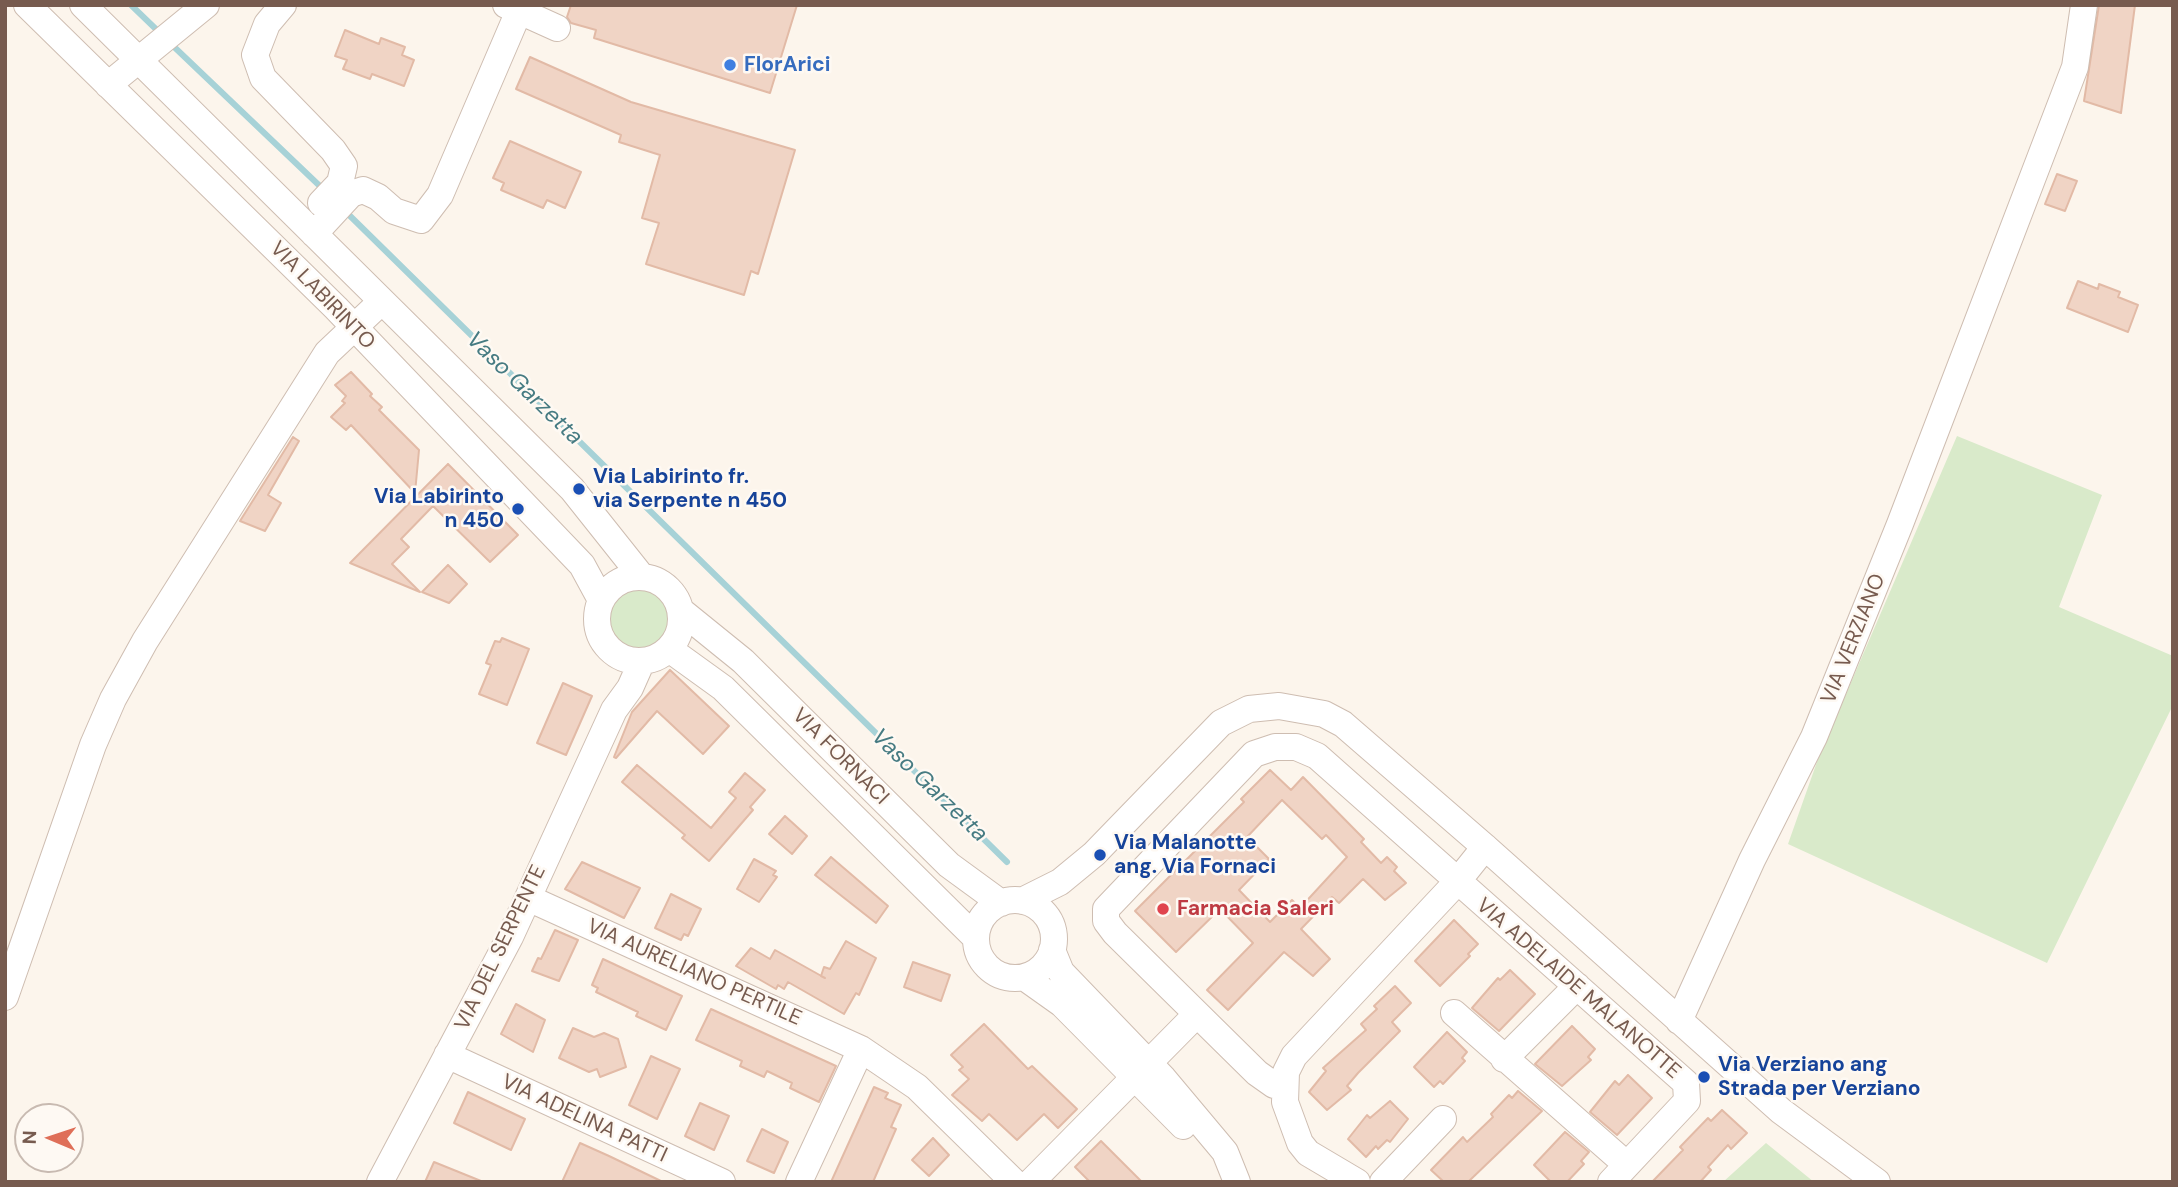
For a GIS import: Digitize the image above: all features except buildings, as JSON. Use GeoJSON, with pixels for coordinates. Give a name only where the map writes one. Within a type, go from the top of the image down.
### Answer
{"type":"FeatureCollection","features":[{"type":"Feature","properties":{"kind":"street","name":"VIA LABIRINTO"},"geometry":{"type":"LineString","coordinates":[[27,5],[354,328],[582,565],[601,600]]}},
{"type":"Feature","properties":{"kind":"street","name":"VIA LABIRINTO"},"geometry":{"type":"LineString","coordinates":[[83,5],[572,489],[642,576]]}},
{"type":"Feature","properties":{"kind":"street"},"geometry":{"type":"LineString","coordinates":[[108,85],[206,5]]}},
{"type":"Feature","properties":{"kind":"street"},"geometry":{"type":"LineString","coordinates":[[283,5],[267,24],[255,55],[263,78],[340,158],[344,171],[334,201]]}},
{"type":"Feature","properties":{"kind":"street","name":"VIA VERZIANO"},"geometry":{"type":"LineString","coordinates":[[1679,1021],[1752,860],[1814,737],[1900,524],[2075,66],[2084,5]]}},
{"type":"Feature","properties":{"kind":"street"},"geometry":{"type":"LineString","coordinates":[[334,201],[369,190],[394,211],[421,220],[440,195],[512,8],[558,28]]}},
{"type":"Feature","properties":{"kind":"street","name":"VIA LABIRINTO"},"geometry":{"type":"LineString","coordinates":[[308,228],[334,201]]}},
{"type":"Feature","properties":{"kind":"street"},"geometry":{"type":"LineString","coordinates":[[5,998],[93,745],[113,699],[153,629],[327,353],[382,301]]}},
{"type":"Feature","properties":{"kind":"street"},"geometry":{"type":"LineString","coordinates":[[642,576],[616,583],[601,600],[597,628],[604,644],[615,654],[642,662],[656,658],[669,649],[681,627],[680,610]]}},
{"type":"Feature","properties":{"kind":"street","name":"VIA FORNACI"},"geometry":{"type":"LineString","coordinates":[[642,576],[664,585],[672,593],[680,610],[743,661],[949,865],[1011,902],[1032,904],[1048,918],[1054,934],[1052,950],[1061,972],[1225,1182]]}},
{"type":"Feature","properties":{"kind":"street","name":"VIA FORNACI"},"geometry":{"type":"LineString","coordinates":[[669,649],[723,688],[976,938],[981,958],[990,969],[1003,976],[1024,977],[1062,1004],[1140,1070],[1226,1152],[1237,1182]]}},
{"type":"Feature","properties":{"kind":"street","name":"VIA DEL SERPENTE"},"geometry":{"type":"LineString","coordinates":[[614,710],[615,654]]}},
{"type":"Feature","properties":{"kind":"street","name":"VIA DEL SERPENTE"},"geometry":{"type":"LineString","coordinates":[[380,1182],[528,898],[614,710],[630,688],[642,662]]}},
{"type":"Feature","properties":{"kind":"street","name":"VIA ADELAIDE MALANOTTE"},"geometry":{"type":"LineString","coordinates":[[1011,902],[1060,882],[1094,854],[1222,723],[1249,709],[1302,708],[1324,714],[1343,724],[1679,1021]]}},
{"type":"Feature","properties":{"kind":"street","name":"VIA ADELAIDE MALANOTTE"},"geometry":{"type":"LineString","coordinates":[[1485,847],[1457,882],[1294,1056],[1286,1072],[1285,1087],[1275,1085],[1257,1073],[1106,921],[1105,909],[1254,754],[1275,747],[1296,747],[1317,755],[1457,882],[1686,1083],[1688,1101],[1619,1174]]}},
{"type":"Feature","properties":{"kind":"street"},"geometry":{"type":"LineString","coordinates":[[1181,764],[1214,793]]}},
{"type":"Feature","properties":{"kind":"street","name":"VIA ADELAIDE MALANOTTE"},"geometry":{"type":"LineString","coordinates":[[1048,918],[1094,854]]}},
{"type":"Feature","properties":{"kind":"street","name":"VIA AURELIANO PERTILE"},"geometry":{"type":"LineString","coordinates":[[528,898],[860,1049]]}},
{"type":"Feature","properties":{"kind":"street"},"geometry":{"type":"LineString","coordinates":[[976,938],[981,920],[1011,902]]}},
{"type":"Feature","properties":{"kind":"street"},"geometry":{"type":"LineString","coordinates":[[1024,977],[1042,968],[1052,950]]}},
{"type":"Feature","properties":{"kind":"street"},"geometry":{"type":"LineString","coordinates":[[1504,1059],[1577,986]]}},
{"type":"Feature","properties":{"kind":"street"},"geometry":{"type":"LineString","coordinates":[[1454,1013],[1619,1174]]}},
{"type":"Feature","properties":{"kind":"street"},"geometry":{"type":"LineString","coordinates":[[1031,1182],[1197,1014]]}},
{"type":"Feature","properties":{"kind":"street"},"geometry":{"type":"LineString","coordinates":[[1679,1021],[1781,1111],[1877,1182]]}},
{"type":"Feature","properties":{"kind":"street"},"geometry":{"type":"LineString","coordinates":[[799,1182],[860,1049],[917,1087],[1014,1182]]}},
{"type":"Feature","properties":{"kind":"street","name":"VIA ADELINA PATTI"},"geometry":{"type":"LineString","coordinates":[[447,1055],[722,1182]]}},
{"type":"Feature","properties":{"kind":"street"},"geometry":{"type":"LineString","coordinates":[[1285,1087],[1285,1102],[1300,1143],[1308,1153],[1357,1182]]}},
{"type":"Feature","properties":{"kind":"street"},"geometry":{"type":"LineString","coordinates":[[1382,1182],[1443,1119]]}},
{"type":"Feature","properties":{"kind":"green space"},"geometry":{"type":"Polygon","coordinates":[[[1957,436],[2102,495],[2059,607],[2173,656],[2173,705],[2047,963],[1788,844],[1818,759],[1957,436]]]}},
{"type":"Feature","properties":{"kind":"green space"},"geometry":{"type":"Polygon","coordinates":[[[639,588],[651,590],[661,597],[668,607],[668,631],[661,641],[651,648],[639,650],[627,648],[617,641],[610,631],[608,619],[610,607],[617,597],[627,590],[639,588]]]}},
{"type":"Feature","properties":{"kind":"green space"},"geometry":{"type":"Polygon","coordinates":[[[1766,1143],[1814,1182],[1723,1182],[1766,1143]]]}},
{"type":"Feature","properties":{"kind":"waterway","name":"Vaso Garzetta"},"geometry":{"type":"LineString","coordinates":[[131,5],[160,33]]}},
{"type":"Feature","properties":{"kind":"waterway","name":"Vaso Garzetta"},"geometry":{"type":"LineString","coordinates":[[170,43],[324,190]]}},
{"type":"Feature","properties":{"kind":"waterway","name":"Vaso Garzetta"},"geometry":{"type":"LineString","coordinates":[[344,210],[1007,862]]}},
{"type":"Feature","properties":{"kind":"place","name":"FlorArici"},"geometry":{"type":"Point","coordinates":[730,65]}},
{"type":"Feature","properties":{"kind":"place","name":"Via Labirinto fr. via Serpente n 450"},"geometry":{"type":"Point","coordinates":[579,489]}},
{"type":"Feature","properties":{"kind":"place","name":"Via Labirinto n 450"},"geometry":{"type":"Point","coordinates":[518,509]}},
{"type":"Feature","properties":{"kind":"place","name":"Via Malanotte ang. Via Fornaci"},"geometry":{"type":"Point","coordinates":[1100,855]}},
{"type":"Feature","properties":{"kind":"place","name":"Farmacia Saleri"},"geometry":{"type":"Point","coordinates":[1163,909]}},
{"type":"Feature","properties":{"kind":"place","name":"Via Verziano ang Strada per Verziano"},"geometry":{"type":"Point","coordinates":[1704,1077]}}]}
